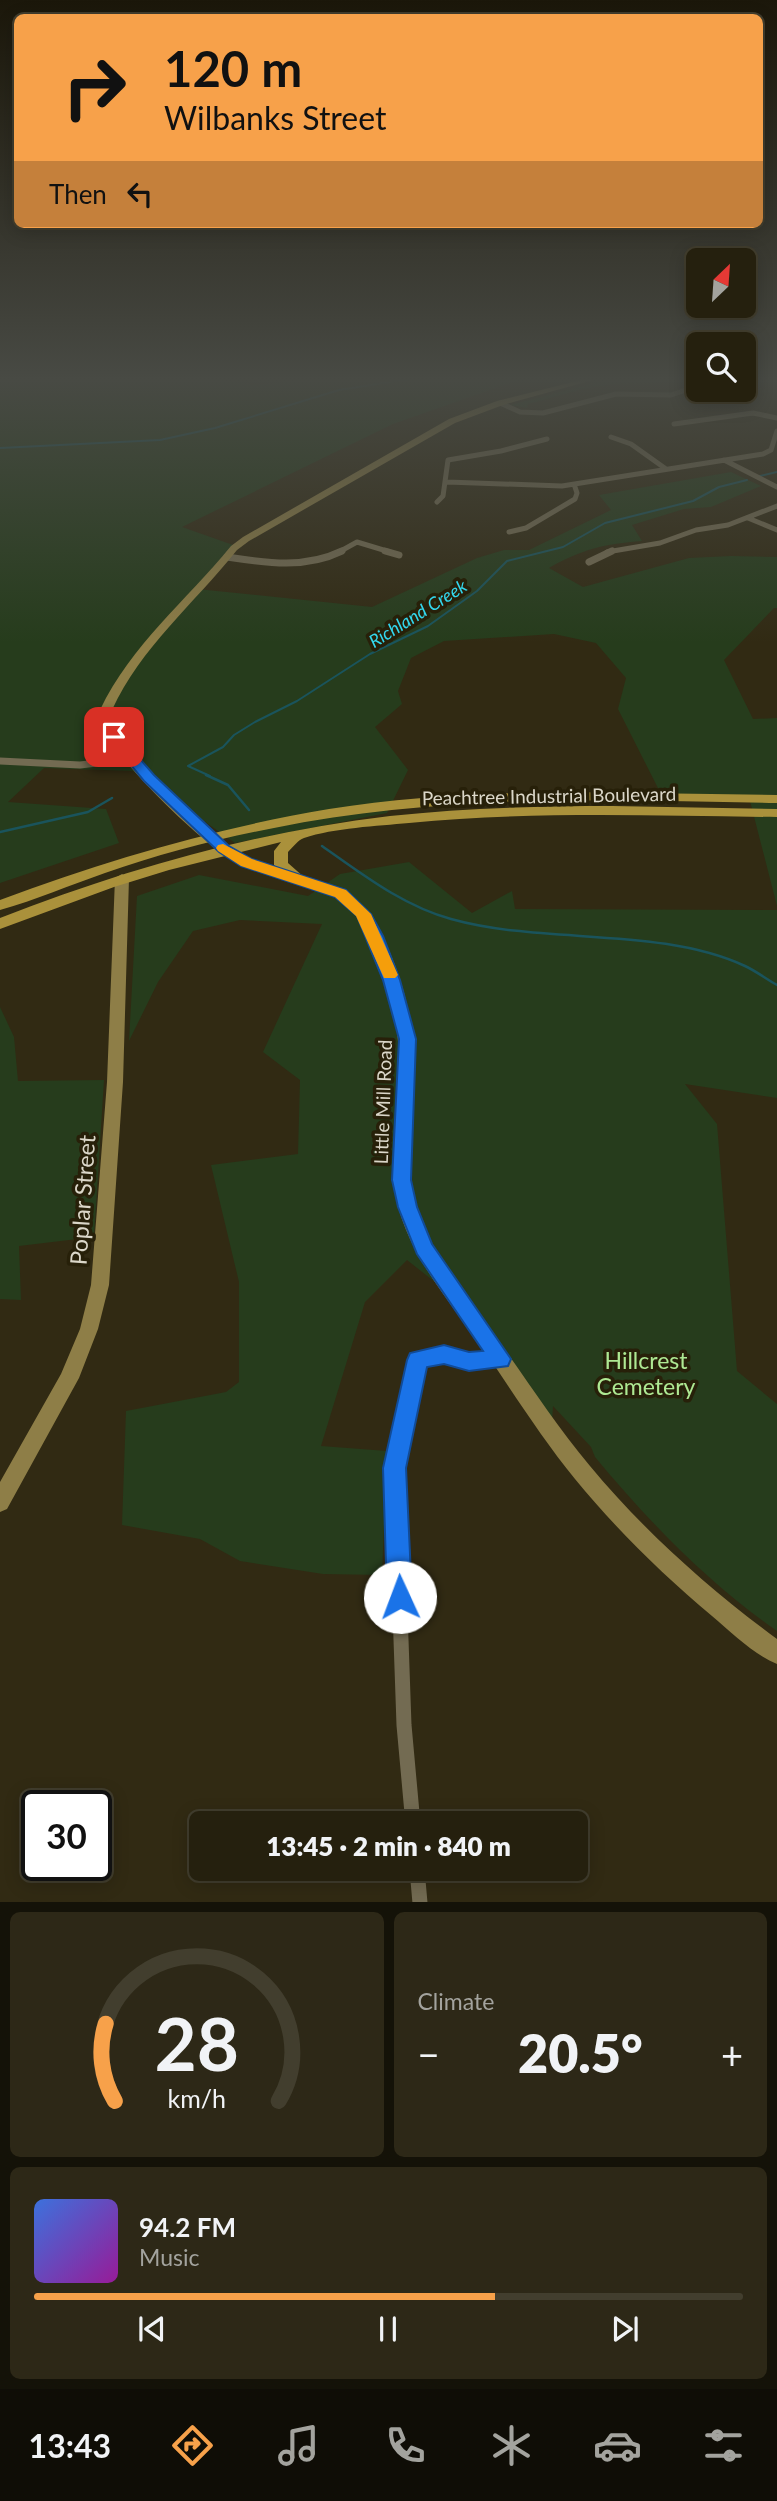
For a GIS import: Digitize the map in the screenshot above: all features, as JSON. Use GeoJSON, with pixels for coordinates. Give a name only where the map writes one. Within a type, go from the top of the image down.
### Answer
{"type":"FeatureCollection","features":[{"type":"Feature","properties":{"kind":"main road","name":"Peachtree Industrial Boulevard"},"geometry":{"type":"LineString","coordinates":[[0,924],[218,843],[240,828],[346,810],[442,800],[523,796],[754,806],[777,813]]}},
{"type":"Feature","properties":{"kind":"main road","name":"Peachtree Industrial Boulevard"},"geometry":{"type":"LineString","coordinates":[[0,905],[121,862],[218,843],[296,836],[448,815],[754,806],[777,799]]}},
{"type":"Feature","properties":{"kind":"main road"},"geometry":{"type":"LineString","coordinates":[[296,836],[281,851],[282,865],[298,878]]}},
{"type":"Feature","properties":{"kind":"street","name":"Little Mill Road"},"geometry":{"type":"LineString","coordinates":[[371,466],[246,539],[227,557],[147,642],[124,672],[112,692],[106,710],[114,737],[131,759],[218,843],[246,863],[340,894],[363,914],[379,945],[402,1011],[408,1039],[402,1180],[407,1207],[424,1248],[598,1491],[686,1582],[777,1653]]}},
{"type":"Feature","properties":{"kind":"street"},"geometry":{"type":"LineString","coordinates":[[437,502],[443,496],[448,466]]}},
{"type":"Feature","properties":{"kind":"street"},"geometry":{"type":"LineString","coordinates":[[661,466],[666,469]]}},
{"type":"Feature","properties":{"kind":"street"},"geometry":{"type":"LineString","coordinates":[[447,482],[574,484],[687,466]]}},
{"type":"Feature","properties":{"kind":"street"},"geometry":{"type":"LineString","coordinates":[[734,466],[777,487]]}},
{"type":"Feature","properties":{"kind":"street"},"geometry":{"type":"LineString","coordinates":[[509,532],[526,528],[575,499],[577,493],[574,484]]}},
{"type":"Feature","properties":{"kind":"street"},"geometry":{"type":"LineString","coordinates":[[589,562],[609,551],[660,543],[696,530],[728,525],[777,506]]}},
{"type":"Feature","properties":{"kind":"street"},"geometry":{"type":"LineString","coordinates":[[748,518],[777,530]]}},
{"type":"Feature","properties":{"kind":"street"},"geometry":{"type":"LineString","coordinates":[[227,557],[276,564],[305,564],[335,556],[356,542],[399,555]]}},
{"type":"Feature","properties":{"kind":"street"},"geometry":{"type":"LineString","coordinates":[[0,761],[80,765],[131,759]]}},
{"type":"Feature","properties":{"kind":"street","name":"Poplar Street"},"geometry":{"type":"LineString","coordinates":[[0,1502],[69,1378],[89,1329],[100,1285],[115,1082],[122,878]]}},
{"type":"Feature","properties":{"kind":"street"},"geometry":{"type":"LineString","coordinates":[[412,1811],[404,1726],[395,1468],[418,1360],[444,1354],[469,1361],[501,1359]]}},
{"type":"Feature","properties":{"kind":"street"},"geometry":{"type":"LineString","coordinates":[[418,1881],[420,1902]]}},
{"type":"Feature","properties":{"kind":"green space"},"geometry":{"type":"Polygon","coordinates":[[[0,466],[307,466],[182,527],[236,546],[197,589],[372,607],[477,558],[504,550],[529,550],[611,510],[599,495],[731,472],[761,486],[711,507],[684,509],[632,525],[642,541],[594,548],[549,568],[583,587],[689,558],[777,557],[777,608],[774,608],[724,660],[753,719],[777,718],[777,906],[749,797],[663,798],[618,709],[626,678],[596,643],[554,634],[444,641],[411,658],[398,691],[402,704],[375,727],[408,770],[387,813],[235,843],[133,771],[44,768],[8,802],[106,809],[119,843],[0,883],[0,466]]]}},
{"type":"Feature","properties":{"kind":"green space","name":"Hillcrest Cemetery"},"geometry":{"type":"Polygon","coordinates":[[[409,862],[472,913],[512,891],[515,909],[777,910],[777,1098],[685,1084],[717,1124],[737,1371],[777,1404],[777,1631],[727,1593],[658,1528],[553,1406],[552,1424],[483,1320],[407,1260],[365,1302],[321,1446],[387,1451],[382,1575],[323,1574],[240,1561],[200,1539],[122,1525],[126,1411],[226,1392],[239,1382],[239,1282],[211,1165],[298,1154],[300,1080],[263,1052],[322,924],[240,920],[193,931],[158,982],[129,1041],[137,896],[199,875],[308,896],[340,874],[409,862]]]}},
{"type":"Feature","properties":{"kind":"green space"},"geometry":{"type":"Polygon","coordinates":[[[0,1007],[14,1037],[18,1081],[104,1080],[94,1237],[19,1246],[21,1300],[0,1299],[0,1007]]]}},
{"type":"Feature","properties":{"kind":"waterway","name":"Richland Creek"},"geometry":{"type":"LineString","coordinates":[[760,476],[777,472]]}},
{"type":"Feature","properties":{"kind":"waterway","name":"Richland Creek"},"geometry":{"type":"LineString","coordinates":[[210,776],[188,766],[223,747],[234,735],[255,722],[297,701],[370,654],[428,626],[477,591],[507,561],[563,547],[605,523],[693,501],[719,487],[747,480]]}},
{"type":"Feature","properties":{"kind":"waterway"},"geometry":{"type":"LineString","coordinates":[[206,775],[228,785],[249,810]]}},
{"type":"Feature","properties":{"kind":"waterway","name":"Richland Creek"},"geometry":{"type":"LineString","coordinates":[[0,832],[88,812],[112,798]]}},
{"type":"Feature","properties":{"kind":"waterway"},"geometry":{"type":"LineString","coordinates":[[322,846],[400,898],[451,919],[524,932],[675,945],[745,966],[777,985]]}},
{"type":"Feature","properties":{"kind":"slow traffic"},"geometry":{"type":"LineString","coordinates":[[223,848],[246,863],[310,881],[340,894],[363,914],[390,975]]}},
{"type":"Feature","properties":{"kind":"route"},"geometry":{"type":"LineString","coordinates":[[114,737],[149,778],[224,849],[246,863],[310,881],[340,894],[363,914],[375,936],[392,980],[408,1039],[402,1180],[407,1207],[424,1248],[501,1359],[469,1361],[444,1354],[418,1360],[395,1468],[400,1597]]}}]}
